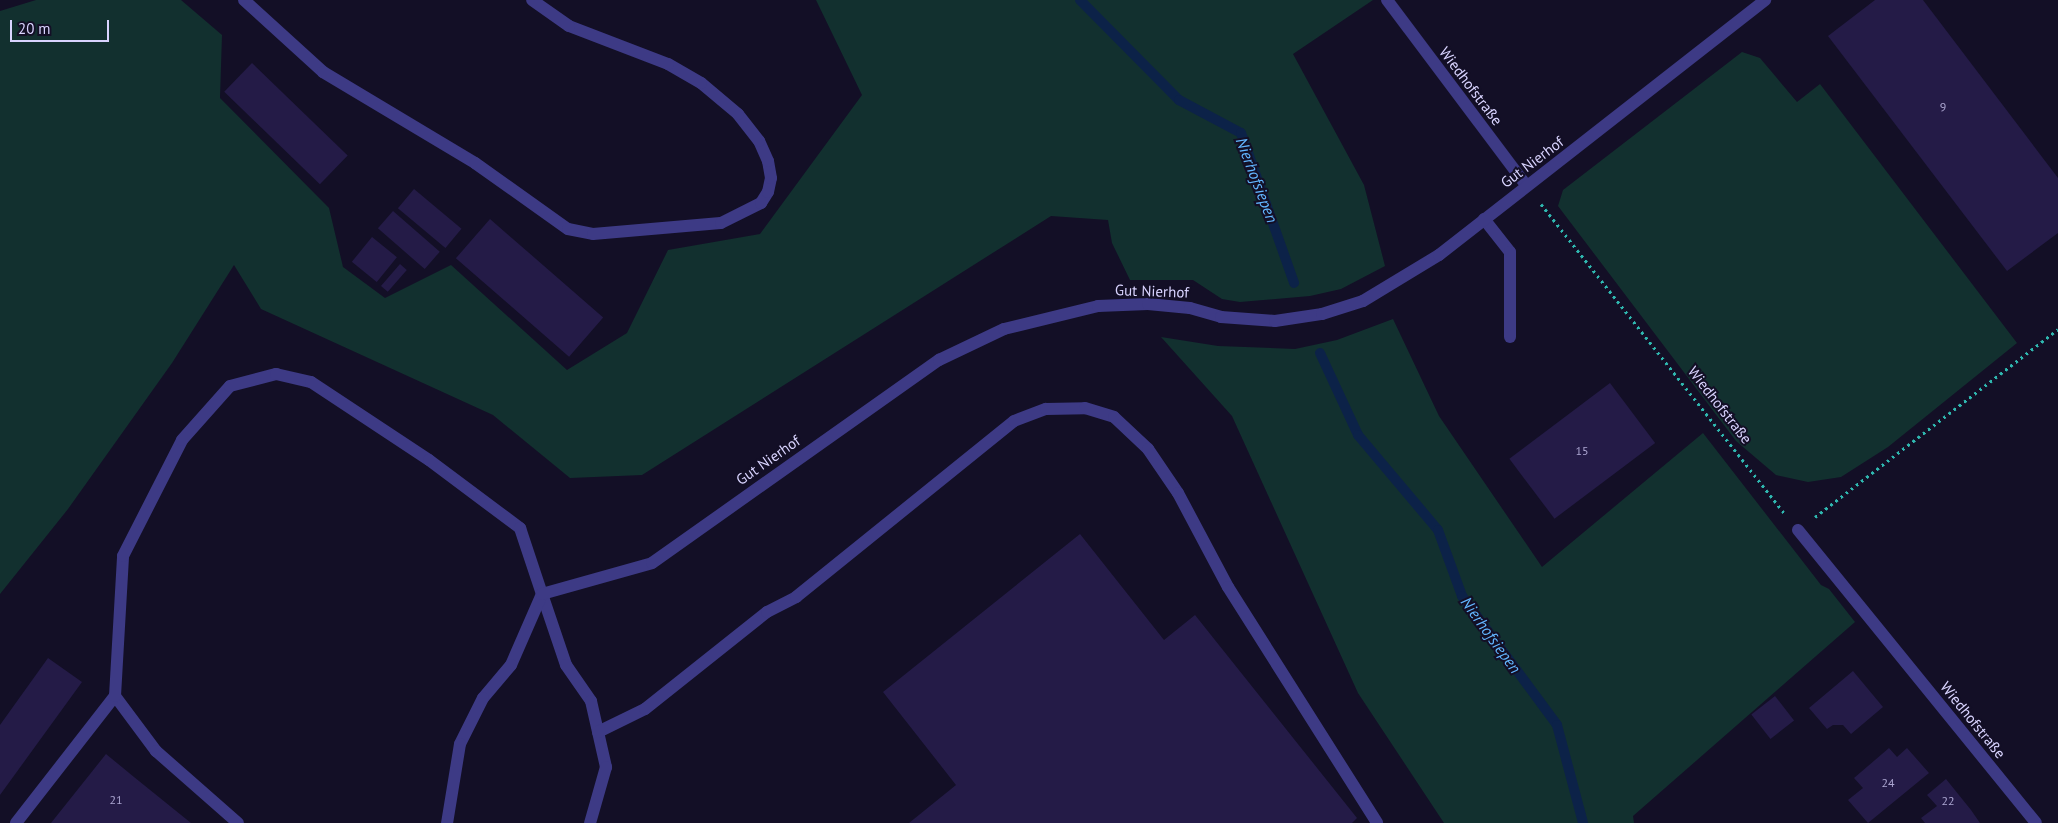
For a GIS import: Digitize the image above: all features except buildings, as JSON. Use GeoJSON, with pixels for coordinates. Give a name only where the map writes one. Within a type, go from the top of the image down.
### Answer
{"type":"FeatureCollection","features":[{"type":"Feature","properties":{"kind":"street"},"geometry":{"type":"LineString","coordinates":[[244,0],[323,72],[475,164],[568,230],[593,234],[720,223],[761,203],[768,192],[772,178],[768,161],[759,141],[738,114],[700,83],[668,64],[569,26],[532,0]]}},
{"type":"Feature","properties":{"kind":"street","name":"Wiedhofstraße"},"geometry":{"type":"LineString","coordinates":[[1387,0],[1526,185]]}},
{"type":"Feature","properties":{"kind":"street","name":"Gut Nierhof"},"geometry":{"type":"LineString","coordinates":[[542,594],[652,563],[939,360],[1004,329],[1098,306],[1148,304],[1190,308],[1221,317],[1275,321],[1322,314],[1363,301],[1405,277],[1484,220],[1526,185],[1641,100],[1765,0]]}},
{"type":"Feature","properties":{"kind":"street"},"geometry":{"type":"LineString","coordinates":[[1484,220],[1510,252],[1510,337]]}},
{"type":"Feature","properties":{"kind":"street"},"geometry":{"type":"LineString","coordinates":[[16,823],[115,696],[123,556],[182,440],[230,386],[276,374],[311,382],[429,460],[520,528],[566,665],[591,701],[606,767],[590,823]]}},
{"type":"Feature","properties":{"kind":"street"},"geometry":{"type":"LineString","coordinates":[[598,732],[646,709],[768,612],[796,597],[1014,421],[1046,409],[1085,408],[1114,417],[1153,456],[1178,493],[1228,586],[1377,823]]}},
{"type":"Feature","properties":{"kind":"street","name":"Wiedhofstraße"},"geometry":{"type":"LineString","coordinates":[[1798,530],[2036,823]]}},
{"type":"Feature","properties":{"kind":"street"},"geometry":{"type":"LineString","coordinates":[[447,823],[460,744],[483,698],[511,665],[542,594]]}},
{"type":"Feature","properties":{"kind":"street"},"geometry":{"type":"LineString","coordinates":[[115,696],[156,750],[238,823]]}},
{"type":"Feature","properties":{"kind":"path","name":"Wiedhofstraße"},"geometry":{"type":"LineString","coordinates":[[1526,185],[1798,530]]}},
{"type":"Feature","properties":{"kind":"path"},"geometry":{"type":"LineString","coordinates":[[1798,530],[2058,329]]}},
{"type":"Feature","properties":{"kind":"green space"},"geometry":{"type":"Polygon","coordinates":[[[36,0],[181,0],[222,35],[220,98],[329,208],[343,267],[385,298],[451,265],[567,370],[627,333],[668,250],[760,234],[862,95],[816,0],[1373,0],[1293,54],[1364,185],[1385,266],[1341,289],[1310,296],[1240,302],[1222,299],[1193,280],[1130,280],[1112,243],[1108,220],[1051,216],[642,475],[570,478],[493,415],[261,309],[234,265],[172,363],[68,509],[0,594],[0,11],[36,0]]]}},
{"type":"Feature","properties":{"kind":"green space"},"geometry":{"type":"Polygon","coordinates":[[[1742,52],[1760,58],[1797,102],[1820,84],[2017,343],[1888,447],[1841,477],[1808,482],[1776,475],[1736,441],[1558,206],[1563,190],[1742,52]]]}},
{"type":"Feature","properties":{"kind":"green space"},"geometry":{"type":"Polygon","coordinates":[[[1393,319],[1439,416],[1542,567],[1703,433],[1821,585],[1829,589],[1855,622],[1633,816],[1634,823],[1444,823],[1358,693],[1232,416],[1161,337],[1218,346],[1295,349],[1337,340],[1393,319]]]}},
{"type":"Feature","properties":{"kind":"waterway","name":"Nierhofsiepen"},"geometry":{"type":"LineString","coordinates":[[1080,0],[1179,100],[1241,133],[1294,283]]}},
{"type":"Feature","properties":{"kind":"waterway","name":"Nierhofsiepen"},"geometry":{"type":"LineString","coordinates":[[1320,353],[1358,435],[1438,530],[1462,596],[1557,725],[1583,823]]}}]}
